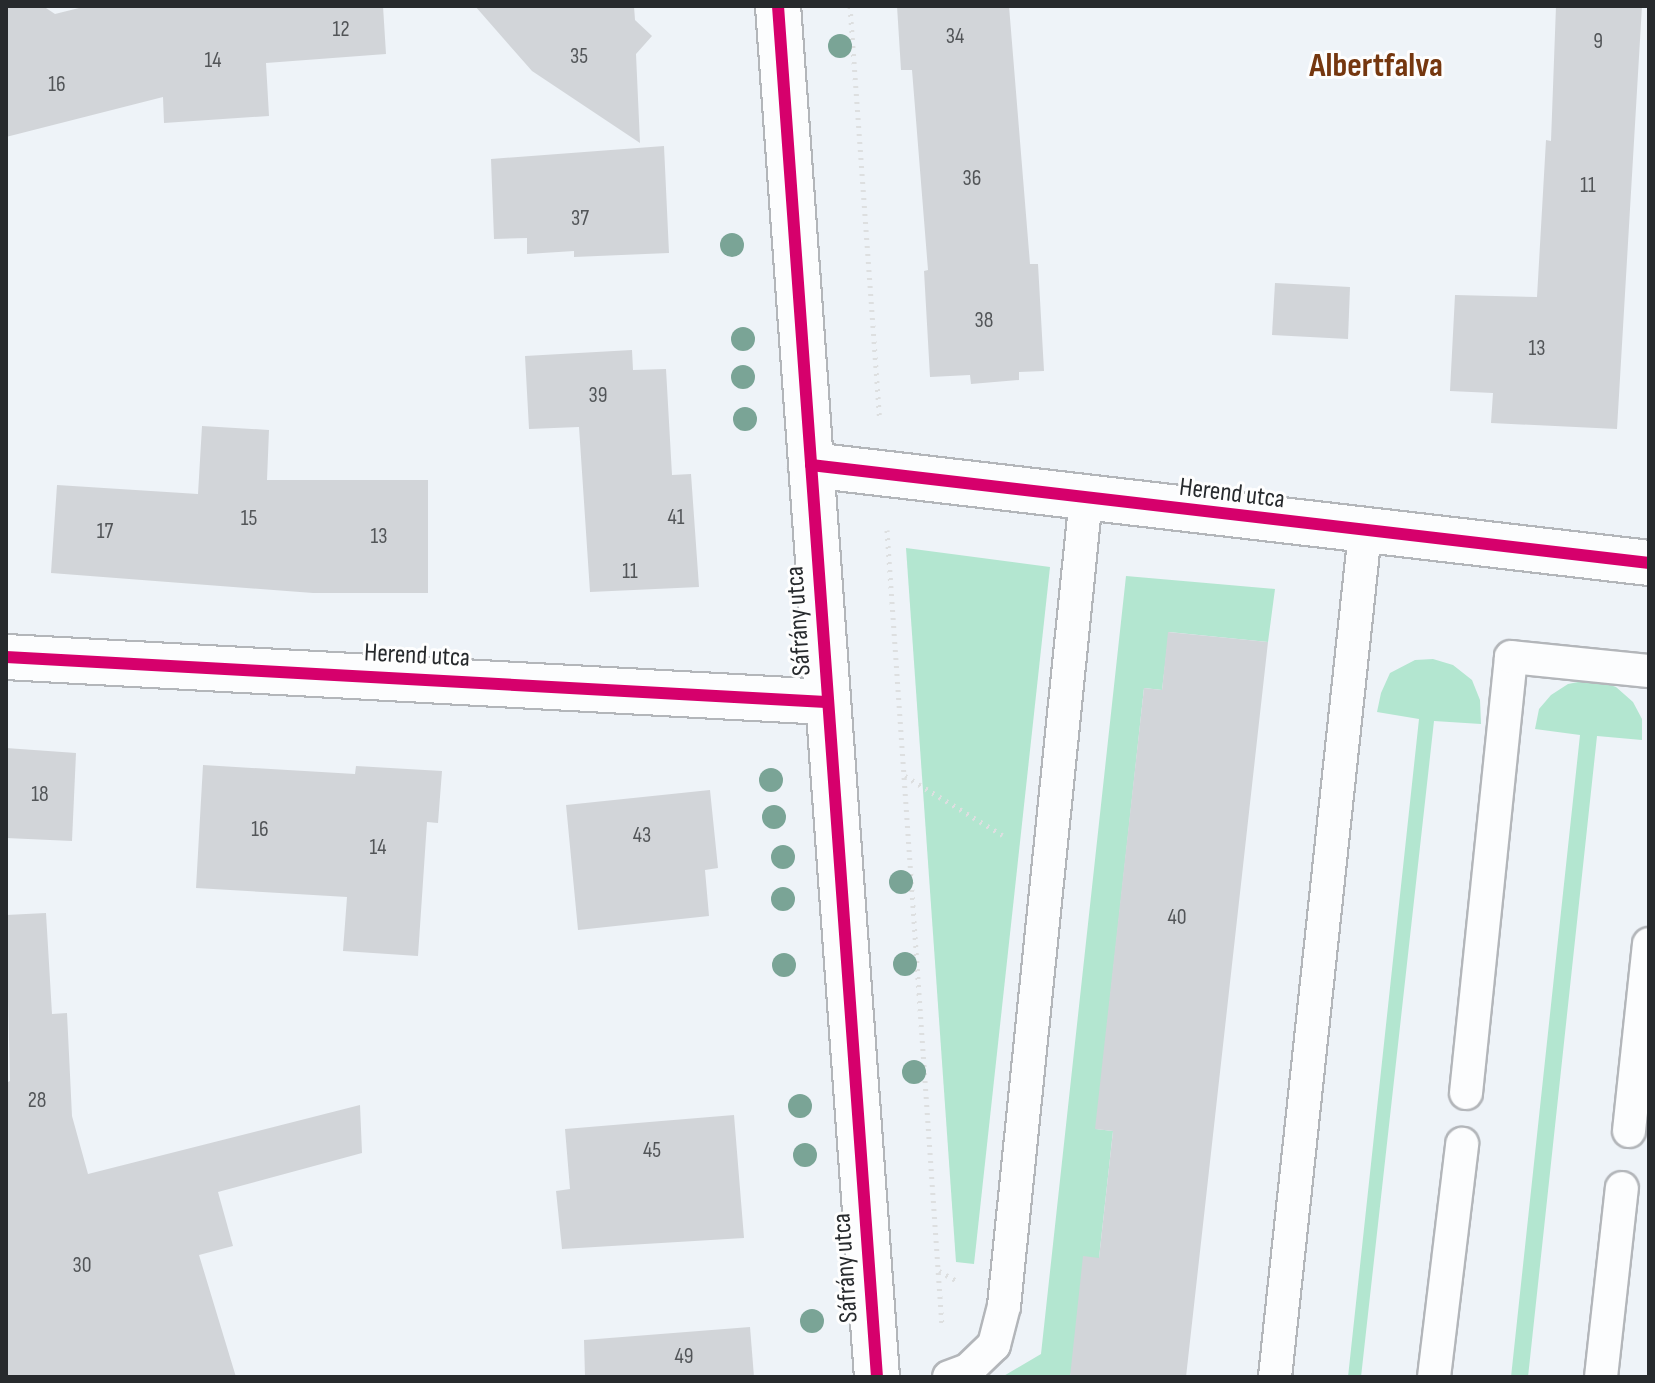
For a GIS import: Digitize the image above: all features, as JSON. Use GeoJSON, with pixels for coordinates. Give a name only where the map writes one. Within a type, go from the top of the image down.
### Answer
{"type":"FeatureCollection","features":[{"type":"Feature","properties":{"kind":"street","name":"Sáfrány utca"},"geometry":{"type":"LineString","coordinates":[[778,6],[877,1377]]}},
{"type":"Feature","properties":{"kind":"street","name":"Herend utca"},"geometry":{"type":"LineString","coordinates":[[811,465],[1649,563]]}},
{"type":"Feature","properties":{"kind":"street","name":"Herend utca"},"geometry":{"type":"LineString","coordinates":[[6,657],[826,702]]}},
{"type":"Feature","properties":{"kind":"lane"},"geometry":{"type":"LineString","coordinates":[[949,1377],[968,1370],[994,1345],[1004,1306],[1086,498]]}},
{"type":"Feature","properties":{"kind":"lane"},"geometry":{"type":"LineString","coordinates":[[1275,1377],[1365,532]]}},
{"type":"Feature","properties":{"kind":"lane"},"geometry":{"type":"LineString","coordinates":[[1466,1093],[1511,657],[1649,671]]}},
{"type":"Feature","properties":{"kind":"lane"},"geometry":{"type":"LineString","coordinates":[[1629,1131],[1649,944]]}},
{"type":"Feature","properties":{"kind":"lane"},"geometry":{"type":"LineString","coordinates":[[1434,1377],[1462,1144]]}},
{"type":"Feature","properties":{"kind":"lane"},"geometry":{"type":"LineString","coordinates":[[1601,1377],[1622,1188]]}},
{"type":"Feature","properties":{"kind":"path"},"geometry":{"type":"LineString","coordinates":[[850,6],[942,1332]]}},
{"type":"Feature","properties":{"kind":"path"},"geometry":{"type":"LineString","coordinates":[[904,775],[1049,864]]}},
{"type":"Feature","properties":{"kind":"green space"},"geometry":{"type":"Polygon","coordinates":[[[906,548],[1050,567],[974,1264],[956,1262],[906,548]]]}},
{"type":"Feature","properties":{"kind":"green space"},"geometry":{"type":"Polygon","coordinates":[[[1126,576],[1275,589],[1268,642],[1169,632],[1162,690],[1144,688],[1096,1129],[1113,1131],[1099,1258],[1070,1377],[1002,1377],[1041,1354],[1126,576]]]}},
{"type":"Feature","properties":{"kind":"green space"},"geometry":{"type":"Polygon","coordinates":[[[1433,659],[1453,665],[1472,680],[1480,700],[1481,724],[1434,721],[1361,1377],[1348,1377],[1419,719],[1377,712],[1390,673],[1415,660],[1433,659]]]}},
{"type":"Feature","properties":{"kind":"green space"},"geometry":{"type":"Polygon","coordinates":[[[1593,679],[1616,687],[1633,702],[1642,719],[1642,740],[1597,736],[1528,1377],[1511,1377],[1580,735],[1535,729],[1539,709],[1551,695],[1568,684],[1593,679]]]}},
{"type":"Feature","properties":{"kind":"building"},"geometry":{"type":"Polygon","coordinates":[[[6,6],[43,6],[55,14],[87,6],[383,6],[386,54],[266,63],[269,116],[164,123],[163,97],[6,137],[6,6]]]}},
{"type":"Feature","properties":{"kind":"building"},"geometry":{"type":"Polygon","coordinates":[[[475,6],[634,6],[635,20],[652,36],[636,54],[640,143],[532,71],[475,6]]]}},
{"type":"Feature","properties":{"kind":"building"},"geometry":{"type":"Polygon","coordinates":[[[897,6],[1009,6],[1030,264],[1038,264],[1044,371],[1019,372],[1019,380],[971,384],[970,375],[930,377],[924,271],[928,270],[912,70],[901,70],[897,6]]]}},
{"type":"Feature","properties":{"kind":"building"},"geometry":{"type":"Polygon","coordinates":[[[1556,6],[1642,6],[1617,429],[1491,423],[1493,393],[1450,391],[1455,295],[1537,297],[1546,140],[1551,141],[1556,6]]]}},
{"type":"Feature","properties":{"kind":"building"},"geometry":{"type":"Polygon","coordinates":[[[664,146],[669,253],[574,257],[574,251],[527,254],[527,238],[494,239],[491,159],[664,146]]]}},
{"type":"Feature","properties":{"kind":"building"},"geometry":{"type":"Polygon","coordinates":[[[1275,283],[1350,287],[1348,339],[1272,335],[1275,283]]]}},
{"type":"Feature","properties":{"kind":"building"},"geometry":{"type":"Polygon","coordinates":[[[632,350],[633,370],[666,369],[672,475],[691,474],[699,587],[590,592],[579,427],[529,429],[525,356],[632,350]]]}},
{"type":"Feature","properties":{"kind":"building"},"geometry":{"type":"Polygon","coordinates":[[[202,426],[269,430],[267,480],[428,480],[428,593],[313,593],[51,573],[57,485],[198,494],[202,426]]]}},
{"type":"Feature","properties":{"kind":"building"},"geometry":{"type":"Polygon","coordinates":[[[1168,632],[1268,642],[1186,1377],[1070,1377],[1083,1256],[1099,1258],[1113,1131],[1095,1129],[1144,688],[1162,690],[1168,632]]]}},
{"type":"Feature","properties":{"kind":"building"},"geometry":{"type":"Polygon","coordinates":[[[6,748],[76,753],[72,841],[6,838],[6,748]]]}},
{"type":"Feature","properties":{"kind":"building"},"geometry":{"type":"Polygon","coordinates":[[[203,765],[355,774],[356,766],[442,771],[438,823],[427,822],[418,956],[343,951],[347,897],[196,888],[203,765]]]}},
{"type":"Feature","properties":{"kind":"building"},"geometry":{"type":"Polygon","coordinates":[[[710,790],[718,868],[705,870],[709,916],[578,930],[566,805],[710,790]]]}},
{"type":"Feature","properties":{"kind":"building"},"geometry":{"type":"Polygon","coordinates":[[[46,913],[52,1014],[67,1013],[72,1116],[88,1174],[360,1105],[362,1153],[218,1192],[233,1246],[199,1255],[236,1377],[6,1377],[6,1083],[10,1081],[6,915],[46,913]]]}},
{"type":"Feature","properties":{"kind":"building"},"geometry":{"type":"Polygon","coordinates":[[[734,1115],[744,1238],[562,1249],[556,1191],[570,1189],[565,1129],[734,1115]]]}},
{"type":"Feature","properties":{"kind":"building"},"geometry":{"type":"Polygon","coordinates":[[[750,1327],[754,1377],[585,1377],[584,1340],[750,1327]]]}},
{"type":"Feature","properties":{"kind":"cycle path"},"geometry":{"type":"LineString","coordinates":[[778,6],[877,1377]]}},
{"type":"Feature","properties":{"kind":"cycle path"},"geometry":{"type":"LineString","coordinates":[[811,465],[1649,563]]}},
{"type":"Feature","properties":{"kind":"cycle path"},"geometry":{"type":"LineString","coordinates":[[6,657],[826,702]]}},
{"type":"Feature","properties":{"kind":"district","name":"Albertfalva"},"geometry":{"type":"Point","coordinates":[1376,66]}}]}
